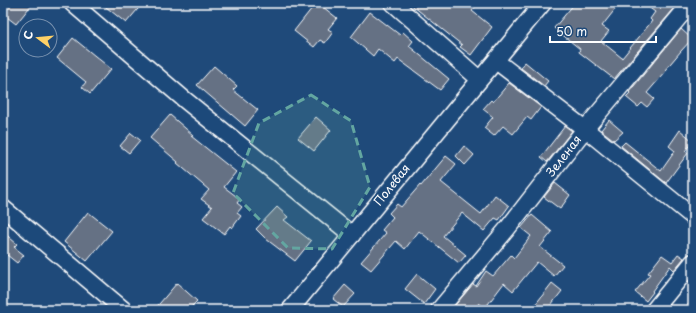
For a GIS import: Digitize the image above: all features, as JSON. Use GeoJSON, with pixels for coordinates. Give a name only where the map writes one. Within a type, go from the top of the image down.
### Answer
{"type":"FeatureCollection","features":[{"type":"Feature","properties":{"kind":"street"},"geometry":{"type":"LineString","coordinates":[[72,3],[185,100],[352,234]]}},
{"type":"Feature","properties":{"kind":"street"},"geometry":{"type":"LineString","coordinates":[[393,3],[479,80]]}},
{"type":"Feature","properties":{"kind":"street","name":"Полевая"},"geometry":{"type":"LineString","coordinates":[[290,310],[543,3]]}},
{"type":"Feature","properties":{"kind":"street","name":"Зеленая"},"geometry":{"type":"LineString","coordinates":[[439,310],[507,230],[585,129],[691,3]]}},
{"type":"Feature","properties":{"kind":"street"},"geometry":{"type":"LineString","coordinates":[[496,61],[585,129],[693,217]]}},
{"type":"Feature","properties":{"kind":"street"},"geometry":{"type":"LineString","coordinates":[[3,208],[124,310]]}},
{"type":"Feature","properties":{"kind":"street"},"geometry":{"type":"LineString","coordinates":[[654,310],[693,262]]}},
{"type":"Feature","properties":{"kind":"highlighted area"},"geometry":{"type":"Polygon","coordinates":[[[311,95],[351,121],[370,187],[332,249],[288,248],[233,193],[259,123],[311,95]]]}},
{"type":"Feature","properties":{"kind":"building"},"geometry":{"type":"Polygon","coordinates":[[[3,3],[33,3],[21,18],[18,18],[16,24],[3,14],[3,3]]]}},
{"type":"Feature","properties":{"kind":"building"},"geometry":{"type":"Polygon","coordinates":[[[101,3],[143,3],[126,23],[101,3]]]}},
{"type":"Feature","properties":{"kind":"building"},"geometry":{"type":"Polygon","coordinates":[[[316,3],[337,18],[328,29],[333,32],[325,43],[320,40],[314,47],[294,31],[316,3]]]}},
{"type":"Feature","properties":{"kind":"building"},"geometry":{"type":"Polygon","coordinates":[[[409,3],[478,3],[472,11],[492,27],[471,55],[460,47],[462,45],[409,3]]]}},
{"type":"Feature","properties":{"kind":"building"},"geometry":{"type":"Polygon","coordinates":[[[575,3],[620,3],[602,26],[609,31],[601,41],[622,58],[652,21],[650,19],[655,12],[643,3],[679,3],[614,79],[579,52],[580,49],[554,28],[575,3]]]}},
{"type":"Feature","properties":{"kind":"building"},"geometry":{"type":"Polygon","coordinates":[[[370,12],[400,35],[403,32],[413,41],[409,46],[449,79],[440,90],[398,59],[395,63],[378,49],[373,56],[351,37],[370,12]]]}},
{"type":"Feature","properties":{"kind":"building"},"geometry":{"type":"Polygon","coordinates":[[[681,29],[692,39],[647,93],[654,99],[647,107],[642,103],[638,107],[626,97],[681,29]]]}},
{"type":"Feature","properties":{"kind":"building"},"geometry":{"type":"Polygon","coordinates":[[[73,38],[111,69],[90,94],[82,87],[86,82],[57,58],[73,38]]]}},
{"type":"Feature","properties":{"kind":"building"},"geometry":{"type":"Polygon","coordinates":[[[525,62],[548,81],[544,86],[521,68],[525,62]]]}},
{"type":"Feature","properties":{"kind":"building"},"geometry":{"type":"Polygon","coordinates":[[[214,66],[237,86],[233,90],[258,110],[245,126],[197,85],[214,66]]]}},
{"type":"Feature","properties":{"kind":"building"},"geometry":{"type":"Polygon","coordinates":[[[509,83],[541,107],[531,120],[527,117],[513,134],[503,126],[494,136],[484,128],[493,117],[483,109],[491,100],[493,102],[509,83]]]}},
{"type":"Feature","properties":{"kind":"building"},"geometry":{"type":"Polygon","coordinates":[[[170,115],[193,135],[191,136],[236,172],[224,187],[240,199],[237,203],[242,207],[237,213],[241,216],[232,228],[230,226],[224,234],[203,218],[212,207],[201,199],[209,190],[150,138],[170,115]]]}},
{"type":"Feature","properties":{"kind":"building"},"geometry":{"type":"Polygon","coordinates":[[[316,117],[331,130],[314,151],[298,138],[316,117]]]}},
{"type":"Feature","properties":{"kind":"building"},"geometry":{"type":"Polygon","coordinates":[[[609,120],[623,132],[614,140],[601,130],[609,120]]]}},
{"type":"Feature","properties":{"kind":"building"},"geometry":{"type":"Polygon","coordinates":[[[565,126],[572,131],[547,162],[541,157],[565,126]]]}},
{"type":"Feature","properties":{"kind":"building"},"geometry":{"type":"Polygon","coordinates":[[[680,130],[693,141],[685,151],[688,153],[666,183],[621,146],[625,142],[661,171],[675,151],[669,146],[680,130]]]}},
{"type":"Feature","properties":{"kind":"building"},"geometry":{"type":"Polygon","coordinates":[[[131,133],[140,140],[129,153],[120,146],[131,133]]]}},
{"type":"Feature","properties":{"kind":"building"},"geometry":{"type":"Polygon","coordinates":[[[464,146],[474,155],[465,165],[456,156],[464,146]]]}},
{"type":"Feature","properties":{"kind":"building"},"geometry":{"type":"Polygon","coordinates":[[[446,156],[456,164],[441,182],[481,214],[495,195],[509,206],[499,220],[495,218],[484,231],[462,213],[443,236],[466,255],[459,263],[419,231],[405,249],[396,241],[371,270],[361,262],[386,233],[382,230],[393,217],[389,213],[397,204],[401,207],[446,156]]]}},
{"type":"Feature","properties":{"kind":"building"},"geometry":{"type":"Polygon","coordinates":[[[555,183],[570,195],[560,209],[544,197],[555,183]]]}},
{"type":"Feature","properties":{"kind":"building"},"geometry":{"type":"Polygon","coordinates":[[[277,207],[288,217],[284,220],[311,241],[295,261],[266,239],[256,229],[277,207]]]}},
{"type":"Feature","properties":{"kind":"building"},"geometry":{"type":"Polygon","coordinates":[[[88,212],[112,231],[87,261],[64,242],[88,212]]]}},
{"type":"Feature","properties":{"kind":"building"},"geometry":{"type":"Polygon","coordinates":[[[532,215],[552,232],[540,247],[563,265],[554,276],[537,262],[513,291],[504,283],[485,308],[479,303],[475,308],[472,306],[469,310],[451,310],[473,284],[476,286],[486,271],[493,276],[511,255],[514,258],[531,236],[521,228],[532,215]]]}},
{"type":"Feature","properties":{"kind":"building"},"geometry":{"type":"Polygon","coordinates":[[[3,232],[17,244],[14,247],[24,255],[17,263],[7,255],[3,260],[3,232]]]}},
{"type":"Feature","properties":{"kind":"building"},"geometry":{"type":"Polygon","coordinates":[[[678,254],[684,258],[674,270],[670,266],[646,301],[635,292],[650,274],[648,273],[662,255],[672,262],[678,254]]]}},
{"type":"Feature","properties":{"kind":"building"},"geometry":{"type":"Polygon","coordinates":[[[417,274],[435,289],[424,304],[405,289],[417,274]]]}},
{"type":"Feature","properties":{"kind":"building"},"geometry":{"type":"Polygon","coordinates":[[[177,283],[197,301],[188,310],[154,310],[177,283]]]}},
{"type":"Feature","properties":{"kind":"building"},"geometry":{"type":"Polygon","coordinates":[[[552,283],[562,291],[547,310],[543,310],[535,305],[552,283]]]}},
{"type":"Feature","properties":{"kind":"building"},"geometry":{"type":"Polygon","coordinates":[[[345,285],[355,294],[343,307],[333,299],[345,285]]]}}]}
